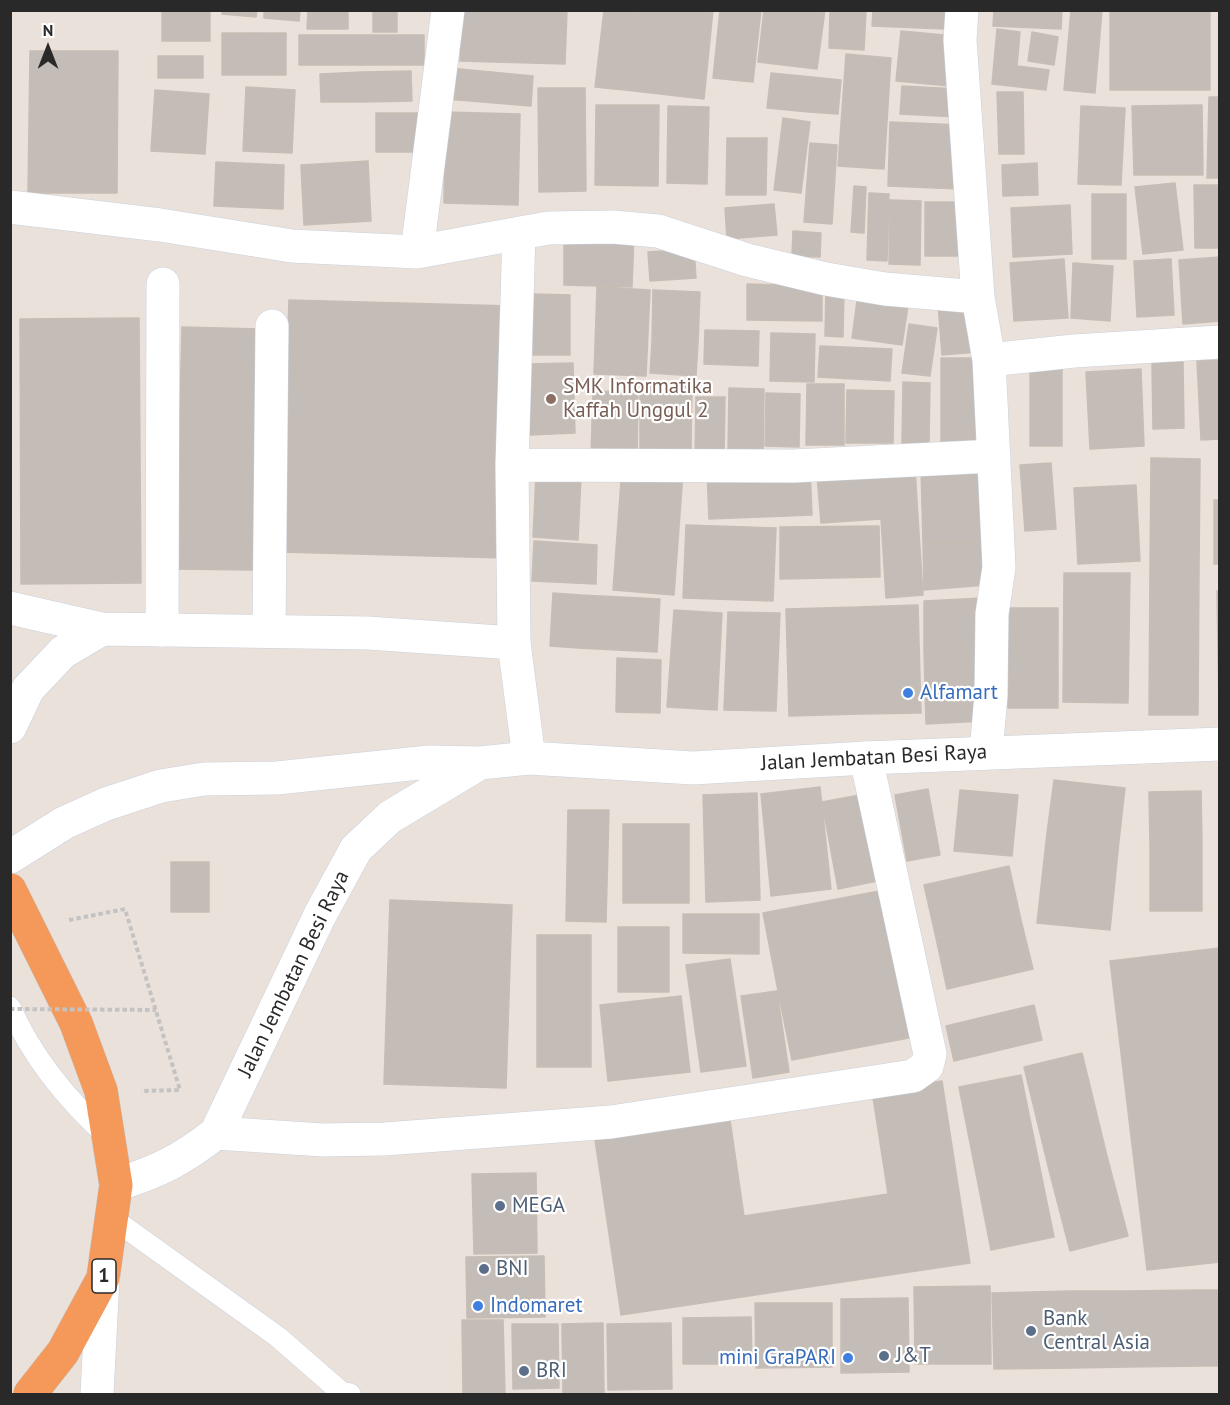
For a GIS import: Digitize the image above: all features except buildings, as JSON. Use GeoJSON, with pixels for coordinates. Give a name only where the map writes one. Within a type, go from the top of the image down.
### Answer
{"type":"FeatureCollection","features":[{"type":"Feature","properties":{"kind":"highway","name":"1"},"geometry":{"type":"LineString","coordinates":[[10,890],[76,1023],[101,1091],[116,1185],[103,1278],[63,1352],[30,1395]]}},
{"type":"Feature","properties":{"kind":"street"},"geometry":{"type":"LineString","coordinates":[[417,252],[448,10]]}},
{"type":"Feature","properties":{"kind":"street"},"geometry":{"type":"LineString","coordinates":[[962,10],[960,40],[978,297],[989,360],[999,567],[994,592],[991,695],[986,753]]}},
{"type":"Feature","properties":{"kind":"street"},"geometry":{"type":"LineString","coordinates":[[10,207],[160,225],[292,246],[417,252],[469,245],[519,232],[548,228],[613,226],[658,231],[747,260],[826,279],[885,289],[978,297]]}},
{"type":"Feature","properties":{"kind":"street"},"geometry":{"type":"LineString","coordinates":[[519,232],[512,465],[514,643],[529,758]]}},
{"type":"Feature","properties":{"kind":"street"},"geometry":{"type":"LineString","coordinates":[[162,630],[163,284]]}},
{"type":"Feature","properties":{"kind":"street"},"geometry":{"type":"LineString","coordinates":[[269,631],[272,326]]}},
{"type":"Feature","properties":{"kind":"street"},"geometry":{"type":"LineString","coordinates":[[989,360],[1074,351],[1220,342]]}},
{"type":"Feature","properties":{"kind":"street"},"geometry":{"type":"LineString","coordinates":[[512,465],[794,466],[994,456]]}},
{"type":"Feature","properties":{"kind":"street"},"geometry":{"type":"LineString","coordinates":[[10,608],[102,629],[368,633],[514,643]]}},
{"type":"Feature","properties":{"kind":"street"},"geometry":{"type":"LineString","coordinates":[[10,727],[28,689],[63,652],[102,629]]}},
{"type":"Feature","properties":{"kind":"street","name":"Jalan Jembatan Besi Raya"},"geometry":{"type":"LineString","coordinates":[[10,857],[64,823],[106,804],[161,786],[204,779],[277,778],[429,762],[480,763],[529,758],[693,768],[866,758],[1220,744]]}},
{"type":"Feature","properties":{"kind":"street"},"geometry":{"type":"LineString","coordinates":[[216,1133],[323,1140],[385,1139],[611,1122],[913,1076],[927,1066],[930,1054],[866,758]]}},
{"type":"Feature","properties":{"kind":"street","name":"Jalan Jembatan Besi Raya"},"geometry":{"type":"LineString","coordinates":[[116,1185],[159,1171],[185,1157],[216,1133],[320,915],[356,849],[390,817],[480,763]]}},
{"type":"Feature","properties":{"kind":"street"},"geometry":{"type":"LineString","coordinates":[[97,1395],[103,1278]]}},
{"type":"Feature","properties":{"kind":"lane"},"geometry":{"type":"LineString","coordinates":[[10,1008],[47,1072],[81,1113],[109,1138]]}},
{"type":"Feature","properties":{"kind":"lane"},"geometry":{"type":"LineString","coordinates":[[112,1218],[278,1336],[343,1394]]}},
{"type":"Feature","properties":{"kind":"path"},"geometry":{"type":"LineString","coordinates":[[30,927],[125,909],[180,1090],[101,1091]]}},
{"type":"Feature","properties":{"kind":"path"},"geometry":{"type":"LineString","coordinates":[[10,1008],[156,1010]]}},
{"type":"Feature","properties":{"kind":"place","name":"SMK Informatika Kaffah Unggul 2"},"geometry":{"type":"Point","coordinates":[551,399]}},
{"type":"Feature","properties":{"kind":"place","name":"Alfamart"},"geometry":{"type":"Point","coordinates":[908,693]}},
{"type":"Feature","properties":{"kind":"place","name":"MEGA"},"geometry":{"type":"Point","coordinates":[500,1206]}},
{"type":"Feature","properties":{"kind":"place","name":"BNI"},"geometry":{"type":"Point","coordinates":[484,1269]}},
{"type":"Feature","properties":{"kind":"place","name":"Indomaret"},"geometry":{"type":"Point","coordinates":[478,1306]}},
{"type":"Feature","properties":{"kind":"place","name":"Bank Central Asia"},"geometry":{"type":"Point","coordinates":[1031,1331]}},
{"type":"Feature","properties":{"kind":"place","name":"J&T"},"geometry":{"type":"Point","coordinates":[884,1356]}},
{"type":"Feature","properties":{"kind":"place","name":"mini GraPARI"},"geometry":{"type":"Point","coordinates":[848,1358]}},
{"type":"Feature","properties":{"kind":"place","name":"BRI"},"geometry":{"type":"Point","coordinates":[524,1371]}}]}
